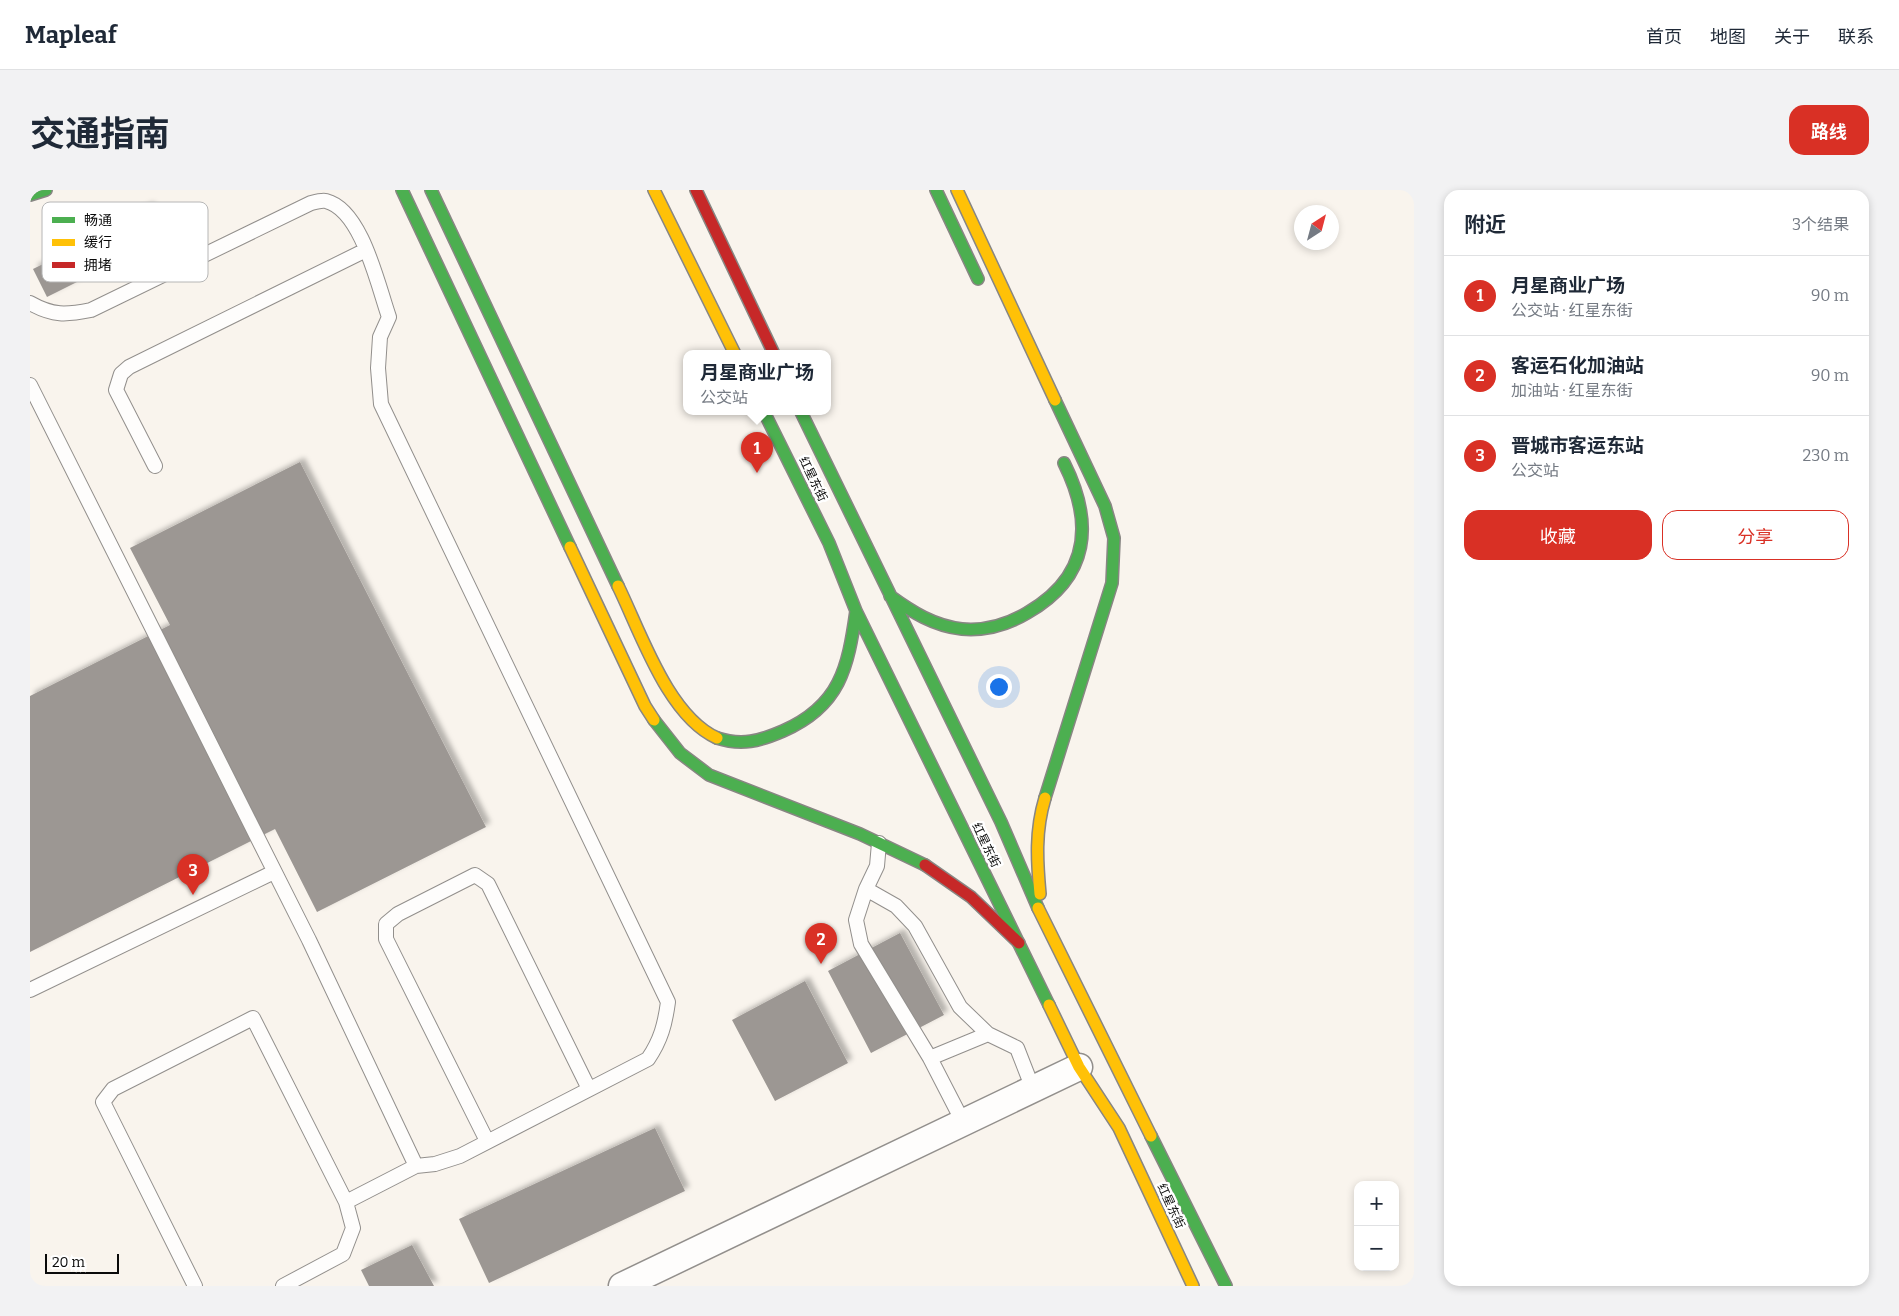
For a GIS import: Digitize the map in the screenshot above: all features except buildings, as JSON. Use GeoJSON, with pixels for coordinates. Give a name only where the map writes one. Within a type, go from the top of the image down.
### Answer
{"type":"FeatureCollection","features":[{"type":"Feature","properties":{"kind":"main road"},"geometry":{"type":"LineString","coordinates":[[30,195],[46,190]]}},
{"type":"Feature","properties":{"kind":"main road"},"geometry":{"type":"LineString","coordinates":[[402,190],[641,697],[663,736],[685,758],[709,775],[916,860],[976,899],[1019,943]]}},
{"type":"Feature","properties":{"kind":"main road"},"geometry":{"type":"LineString","coordinates":[[431,190],[668,691],[680,712],[696,727],[740,743],[764,740],[796,726],[814,714],[834,693],[848,663],[856,611]]}},
{"type":"Feature","properties":{"kind":"main road"},"geometry":{"type":"LineString","coordinates":[[654,190],[733,350]]}},
{"type":"Feature","properties":{"kind":"main road"},"geometry":{"type":"LineString","coordinates":[[696,190],[772,350]]}},
{"type":"Feature","properties":{"kind":"main road"},"geometry":{"type":"LineString","coordinates":[[936,190],[982,288]]}},
{"type":"Feature","properties":{"kind":"main road"},"geometry":{"type":"LineString","coordinates":[[957,190],[1105,506],[1114,538],[1112,583],[1040,816],[1036,852],[1043,918]]}},
{"type":"Feature","properties":{"kind":"main road","name":"红星东街"},"geometry":{"type":"LineString","coordinates":[[765,415],[829,543],[856,611],[1079,1067],[1120,1128],[1193,1286]]}},
{"type":"Feature","properties":{"kind":"main road"},"geometry":{"type":"LineString","coordinates":[[802,415],[888,594],[1001,822],[1043,918],[1226,1286]]}},
{"type":"Feature","properties":{"kind":"main road"},"geometry":{"type":"LineString","coordinates":[[888,594],[918,617],[948,626],[987,629],[1019,618],[1049,598],[1069,577],[1080,550],[1083,520],[1079,493],[1058,448]]}},
{"type":"Feature","properties":{"kind":"street"},"geometry":{"type":"LineString","coordinates":[[622,1286],[1079,1067]]}},
{"type":"Feature","properties":{"kind":"lane"},"geometry":{"type":"LineString","coordinates":[[208,253],[311,203],[325,201],[339,207],[352,219],[366,250],[389,317],[380,337],[378,368],[381,404],[668,1002],[665,1027],[658,1044],[648,1059],[460,1156],[434,1164],[416,1166],[346,1202]]}},
{"type":"Feature","properties":{"kind":"lane"},"geometry":{"type":"LineString","coordinates":[[155,466],[116,390],[120,374],[129,367],[366,250]]}},
{"type":"Feature","properties":{"kind":"lane"},"geometry":{"type":"LineString","coordinates":[[30,304],[45,312],[69,314],[91,310],[149,282]]}},
{"type":"Feature","properties":{"kind":"lane"},"geometry":{"type":"LineString","coordinates":[[30,385],[274,872],[416,1166]]}},
{"type":"Feature","properties":{"kind":"lane"},"geometry":{"type":"LineString","coordinates":[[879,844],[877,866],[866,889],[856,920],[861,944],[930,1058],[963,1122]]}},
{"type":"Feature","properties":{"kind":"lane"},"geometry":{"type":"LineString","coordinates":[[30,990],[274,872]]}},
{"type":"Feature","properties":{"kind":"lane"},"geometry":{"type":"LineString","coordinates":[[487,1141],[386,939],[386,924],[398,914],[475,875],[488,884],[589,1089]]}},
{"type":"Feature","properties":{"kind":"lane"},"geometry":{"type":"LineString","coordinates":[[866,889],[896,906],[915,926],[960,1007],[988,1034],[1017,1048],[1033,1089]]}},
{"type":"Feature","properties":{"kind":"lane"},"geometry":{"type":"LineString","coordinates":[[195,1286],[103,1102],[113,1089],[253,1018],[346,1202],[353,1228],[343,1254],[283,1286]]}},
{"type":"Feature","properties":{"kind":"lane"},"geometry":{"type":"LineString","coordinates":[[930,1058],[988,1034]]}},
{"type":"Feature","properties":{"kind":"traffic: fast"},"geometry":{"type":"LineString","coordinates":[[30,195],[46,190]]}},
{"type":"Feature","properties":{"kind":"traffic: fast"},"geometry":{"type":"LineString","coordinates":[[402,190],[570,547]]}},
{"type":"Feature","properties":{"kind":"traffic: fast"},"geometry":{"type":"LineString","coordinates":[[431,190],[618,586]]}},
{"type":"Feature","properties":{"kind":"traffic: fast"},"geometry":{"type":"LineString","coordinates":[[936,190],[978,279]]}},
{"type":"Feature","properties":{"kind":"traffic: fast"},"geometry":{"type":"LineString","coordinates":[[1045,798],[1112,583],[1114,538],[1105,506],[1055,400]]}},
{"type":"Feature","properties":{"kind":"traffic: fast"},"geometry":{"type":"LineString","coordinates":[[765,415],[829,543],[856,611],[1049,1005]]}},
{"type":"Feature","properties":{"kind":"traffic: fast"},"geometry":{"type":"LineString","coordinates":[[802,415],[1001,822],[1038,908]]}},
{"type":"Feature","properties":{"kind":"traffic: fast"},"geometry":{"type":"LineString","coordinates":[[890,596],[915,613],[942,625],[962,629],[987,628],[1012,621],[1048,599],[1064,583],[1074,566],[1080,547],[1082,527],[1080,507],[1074,485],[1064,463]]}},
{"type":"Feature","properties":{"kind":"traffic: fast"},"geometry":{"type":"LineString","coordinates":[[717,738],[735,742],[759,740],[783,731],[817,710],[838,683],[849,650],[856,611]]}},
{"type":"Feature","properties":{"kind":"traffic: fast"},"geometry":{"type":"LineString","coordinates":[[654,720],[680,753],[709,775],[860,834],[925,865]]}},
{"type":"Feature","properties":{"kind":"traffic: fast"},"geometry":{"type":"LineString","coordinates":[[1151,1136],[1226,1286]]}},
{"type":"Feature","properties":{"kind":"traffic: slow"},"geometry":{"type":"LineString","coordinates":[[654,190],[733,350]]}},
{"type":"Feature","properties":{"kind":"traffic: slow"},"geometry":{"type":"LineString","coordinates":[[957,190],[1055,400]]}},
{"type":"Feature","properties":{"kind":"traffic: slow"},"geometry":{"type":"LineString","coordinates":[[570,547],[645,706],[654,720]]}},
{"type":"Feature","properties":{"kind":"traffic: slow"},"geometry":{"type":"LineString","coordinates":[[618,586],[670,693],[684,712],[700,727],[717,738]]}},
{"type":"Feature","properties":{"kind":"traffic: slow"},"geometry":{"type":"LineString","coordinates":[[1040,894],[1038,834],[1045,798]]}},
{"type":"Feature","properties":{"kind":"traffic: slow"},"geometry":{"type":"LineString","coordinates":[[1038,908],[1151,1136]]}},
{"type":"Feature","properties":{"kind":"traffic: slow"},"geometry":{"type":"LineString","coordinates":[[1049,1005],[1079,1067],[1119,1128],[1193,1286]]}},
{"type":"Feature","properties":{"kind":"traffic: jam"},"geometry":{"type":"LineString","coordinates":[[696,190],[772,350]]}},
{"type":"Feature","properties":{"kind":"traffic: jam"},"geometry":{"type":"LineString","coordinates":[[925,865],[971,897],[1019,943]]}},
{"type":"Feature","properties":{"kind":"place","name":"月星商业广场"},"geometry":{"type":"Point","coordinates":[757,473]}},
{"type":"Feature","properties":{"kind":"place","name":"晋城市客运东站"},"geometry":{"type":"Point","coordinates":[193,895]}},
{"type":"Feature","properties":{"kind":"place","name":"客运石化加油站"},"geometry":{"type":"Point","coordinates":[821,964]}}]}
